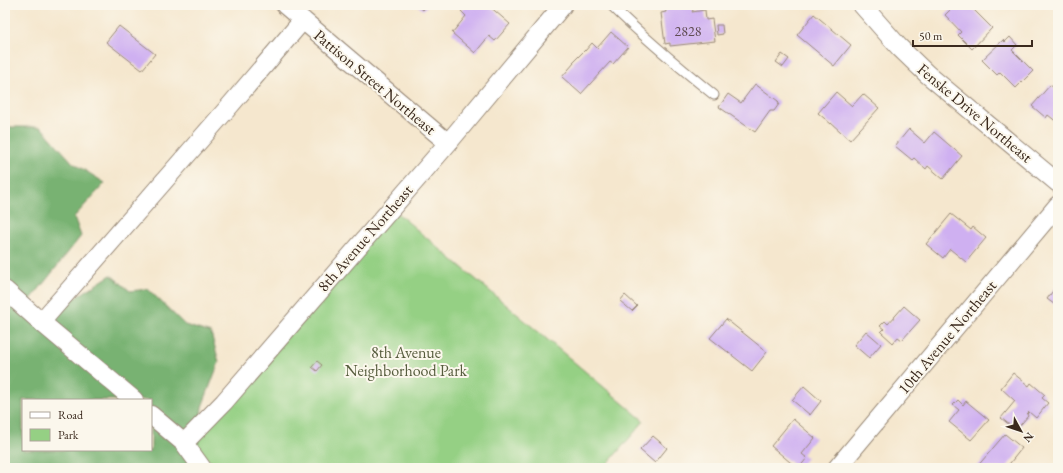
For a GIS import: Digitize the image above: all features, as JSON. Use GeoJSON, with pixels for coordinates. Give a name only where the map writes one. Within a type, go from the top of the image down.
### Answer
{"type":"FeatureCollection","features":[{"type":"Feature","properties":{"kind":"street","name":"Pattison Street Northeast"},"geometry":{"type":"LineString","coordinates":[[285,5],[448,143]]}},
{"type":"Feature","properties":{"kind":"street","name":"8th Avenue Northeast"},"geometry":{"type":"LineString","coordinates":[[184,443],[224,402],[448,143],[563,5]]}},
{"type":"Feature","properties":{"kind":"street","name":"Fenske Drive Northeast"},"geometry":{"type":"LineString","coordinates":[[862,5],[899,47],[927,74],[1058,183]]}},
{"type":"Feature","properties":{"kind":"street"},"geometry":{"type":"LineString","coordinates":[[41,322],[218,120],[302,20]]}},
{"type":"Feature","properties":{"kind":"street","name":"10th Avenue Northeast"},"geometry":{"type":"LineString","coordinates":[[837,468],[1058,205]]}},
{"type":"Feature","properties":{"kind":"street"},"geometry":{"type":"LineString","coordinates":[[5,290],[133,399]]}},
{"type":"Feature","properties":{"kind":"street"},"geometry":{"type":"LineString","coordinates":[[152,416],[184,443],[202,468]]}},
{"type":"Feature","properties":{"kind":"lane"},"geometry":{"type":"LineString","coordinates":[[611,5],[671,60],[714,95]]}},
{"type":"Feature","properties":{"kind":"green space"},"geometry":{"type":"Polygon","coordinates":[[[41,127],[73,163],[105,183],[74,217],[81,236],[28,303],[48,315],[111,275],[130,291],[148,289],[185,325],[211,333],[219,362],[202,407],[196,468],[5,468],[5,128],[41,127]]]}},
{"type":"Feature","properties":{"kind":"green space","name":"8th Avenue Neighborhood Park"},"geometry":{"type":"Polygon","coordinates":[[[396,212],[644,421],[604,468],[209,468],[184,443],[396,212]]]}},
{"type":"Feature","properties":{"kind":"building"},"geometry":{"type":"Polygon","coordinates":[[[417,5],[428,5],[423,10],[417,5]]]}},
{"type":"Feature","properties":{"kind":"building"},"geometry":{"type":"Polygon","coordinates":[[[466,5],[488,5],[510,24],[495,41],[489,36],[475,53],[452,33],[466,16],[461,11],[466,5]]]}},
{"type":"Feature","properties":{"kind":"building"},"geometry":{"type":"Polygon","coordinates":[[[665,5],[693,5],[692,12],[705,10],[706,20],[712,19],[715,41],[670,46],[670,43],[665,44],[661,13],[666,12],[665,5]]]}},
{"type":"Feature","properties":{"kind":"building"},"geometry":{"type":"Polygon","coordinates":[[[955,5],[969,5],[992,28],[972,49],[958,35],[961,32],[945,15],[955,5]]]}},
{"type":"Feature","properties":{"kind":"building"},"geometry":{"type":"Polygon","coordinates":[[[814,14],[851,45],[834,66],[797,35],[814,14]]]}},
{"type":"Feature","properties":{"kind":"building"},"geometry":{"type":"Polygon","coordinates":[[[716,25],[722,25],[723,34],[717,35],[716,25]]]}},
{"type":"Feature","properties":{"kind":"building"},"geometry":{"type":"Polygon","coordinates":[[[119,26],[155,54],[142,70],[106,42],[119,26]]]}},
{"type":"Feature","properties":{"kind":"building"},"geometry":{"type":"Polygon","coordinates":[[[611,32],[628,47],[613,64],[610,62],[581,94],[562,77],[574,63],[573,62],[592,43],[597,48],[611,32]]]}},
{"type":"Feature","properties":{"kind":"building"},"geometry":{"type":"Polygon","coordinates":[[[1010,37],[1017,45],[1012,50],[1033,71],[1016,88],[1000,72],[997,75],[982,60],[1003,40],[1005,42],[1010,37]]]}},
{"type":"Feature","properties":{"kind":"building"},"geometry":{"type":"Polygon","coordinates":[[[782,54],[789,59],[783,67],[776,62],[782,54]]]}},
{"type":"Feature","properties":{"kind":"building"},"geometry":{"type":"Polygon","coordinates":[[[755,84],[778,101],[779,104],[774,111],[770,111],[755,132],[719,107],[728,94],[741,103],[755,84]]]}},
{"type":"Feature","properties":{"kind":"building"},"geometry":{"type":"Polygon","coordinates":[[[1050,85],[1058,91],[1058,123],[1048,115],[1046,118],[1032,106],[1050,85]]]}},
{"type":"Feature","properties":{"kind":"building"},"geometry":{"type":"Polygon","coordinates":[[[836,92],[852,106],[863,94],[879,108],[850,140],[818,113],[836,92]]]}},
{"type":"Feature","properties":{"kind":"building"},"geometry":{"type":"Polygon","coordinates":[[[909,129],[925,143],[934,132],[962,156],[943,179],[928,166],[926,169],[914,158],[912,160],[895,146],[909,129]]]}},
{"type":"Feature","properties":{"kind":"building"},"geometry":{"type":"Polygon","coordinates":[[[951,214],[971,230],[973,227],[986,238],[966,262],[950,249],[943,258],[926,244],[951,214]]]}},
{"type":"Feature","properties":{"kind":"building"},"geometry":{"type":"Polygon","coordinates":[[[1058,284],[1058,307],[1047,299],[1058,284]]]}},
{"type":"Feature","properties":{"kind":"building"},"geometry":{"type":"Polygon","coordinates":[[[625,295],[637,306],[632,311],[620,301],[625,295]]]}},
{"type":"Feature","properties":{"kind":"building"},"geometry":{"type":"Polygon","coordinates":[[[904,306],[920,320],[902,340],[898,337],[893,343],[881,332],[884,329],[880,326],[885,321],[888,324],[904,306]]]}},
{"type":"Feature","properties":{"kind":"building"},"geometry":{"type":"Polygon","coordinates":[[[726,319],[767,352],[752,371],[710,338],[726,319]]]}},
{"type":"Feature","properties":{"kind":"building"},"geometry":{"type":"Polygon","coordinates":[[[866,331],[881,344],[869,358],[854,345],[866,331]]]}},
{"type":"Feature","properties":{"kind":"building"},"geometry":{"type":"Polygon","coordinates":[[[317,361],[322,365],[317,371],[312,367],[317,361]]]}},
{"type":"Feature","properties":{"kind":"building"},"geometry":{"type":"Polygon","coordinates":[[[1013,373],[1029,386],[1031,383],[1045,395],[1042,398],[1048,403],[1036,418],[1029,412],[1027,414],[1028,416],[1016,430],[1001,418],[1015,401],[1001,388],[1013,373]]]}},
{"type":"Feature","properties":{"kind":"building"},"geometry":{"type":"Polygon","coordinates":[[[804,386],[821,401],[810,415],[792,400],[804,386]]]}},
{"type":"Feature","properties":{"kind":"building"},"geometry":{"type":"Polygon","coordinates":[[[958,400],[963,405],[966,401],[989,420],[971,440],[949,422],[959,410],[953,405],[958,400]]]}},
{"type":"Feature","properties":{"kind":"building"},"geometry":{"type":"Polygon","coordinates":[[[793,419],[815,438],[802,454],[807,458],[799,468],[797,468],[771,446],[793,419]]]}},
{"type":"Feature","properties":{"kind":"building"},"geometry":{"type":"Polygon","coordinates":[[[1005,434],[1022,448],[1006,468],[976,468],[1005,434]]]}},
{"type":"Feature","properties":{"kind":"building"},"geometry":{"type":"Polygon","coordinates":[[[653,436],[667,448],[655,463],[640,450],[653,436]]]}}]}
